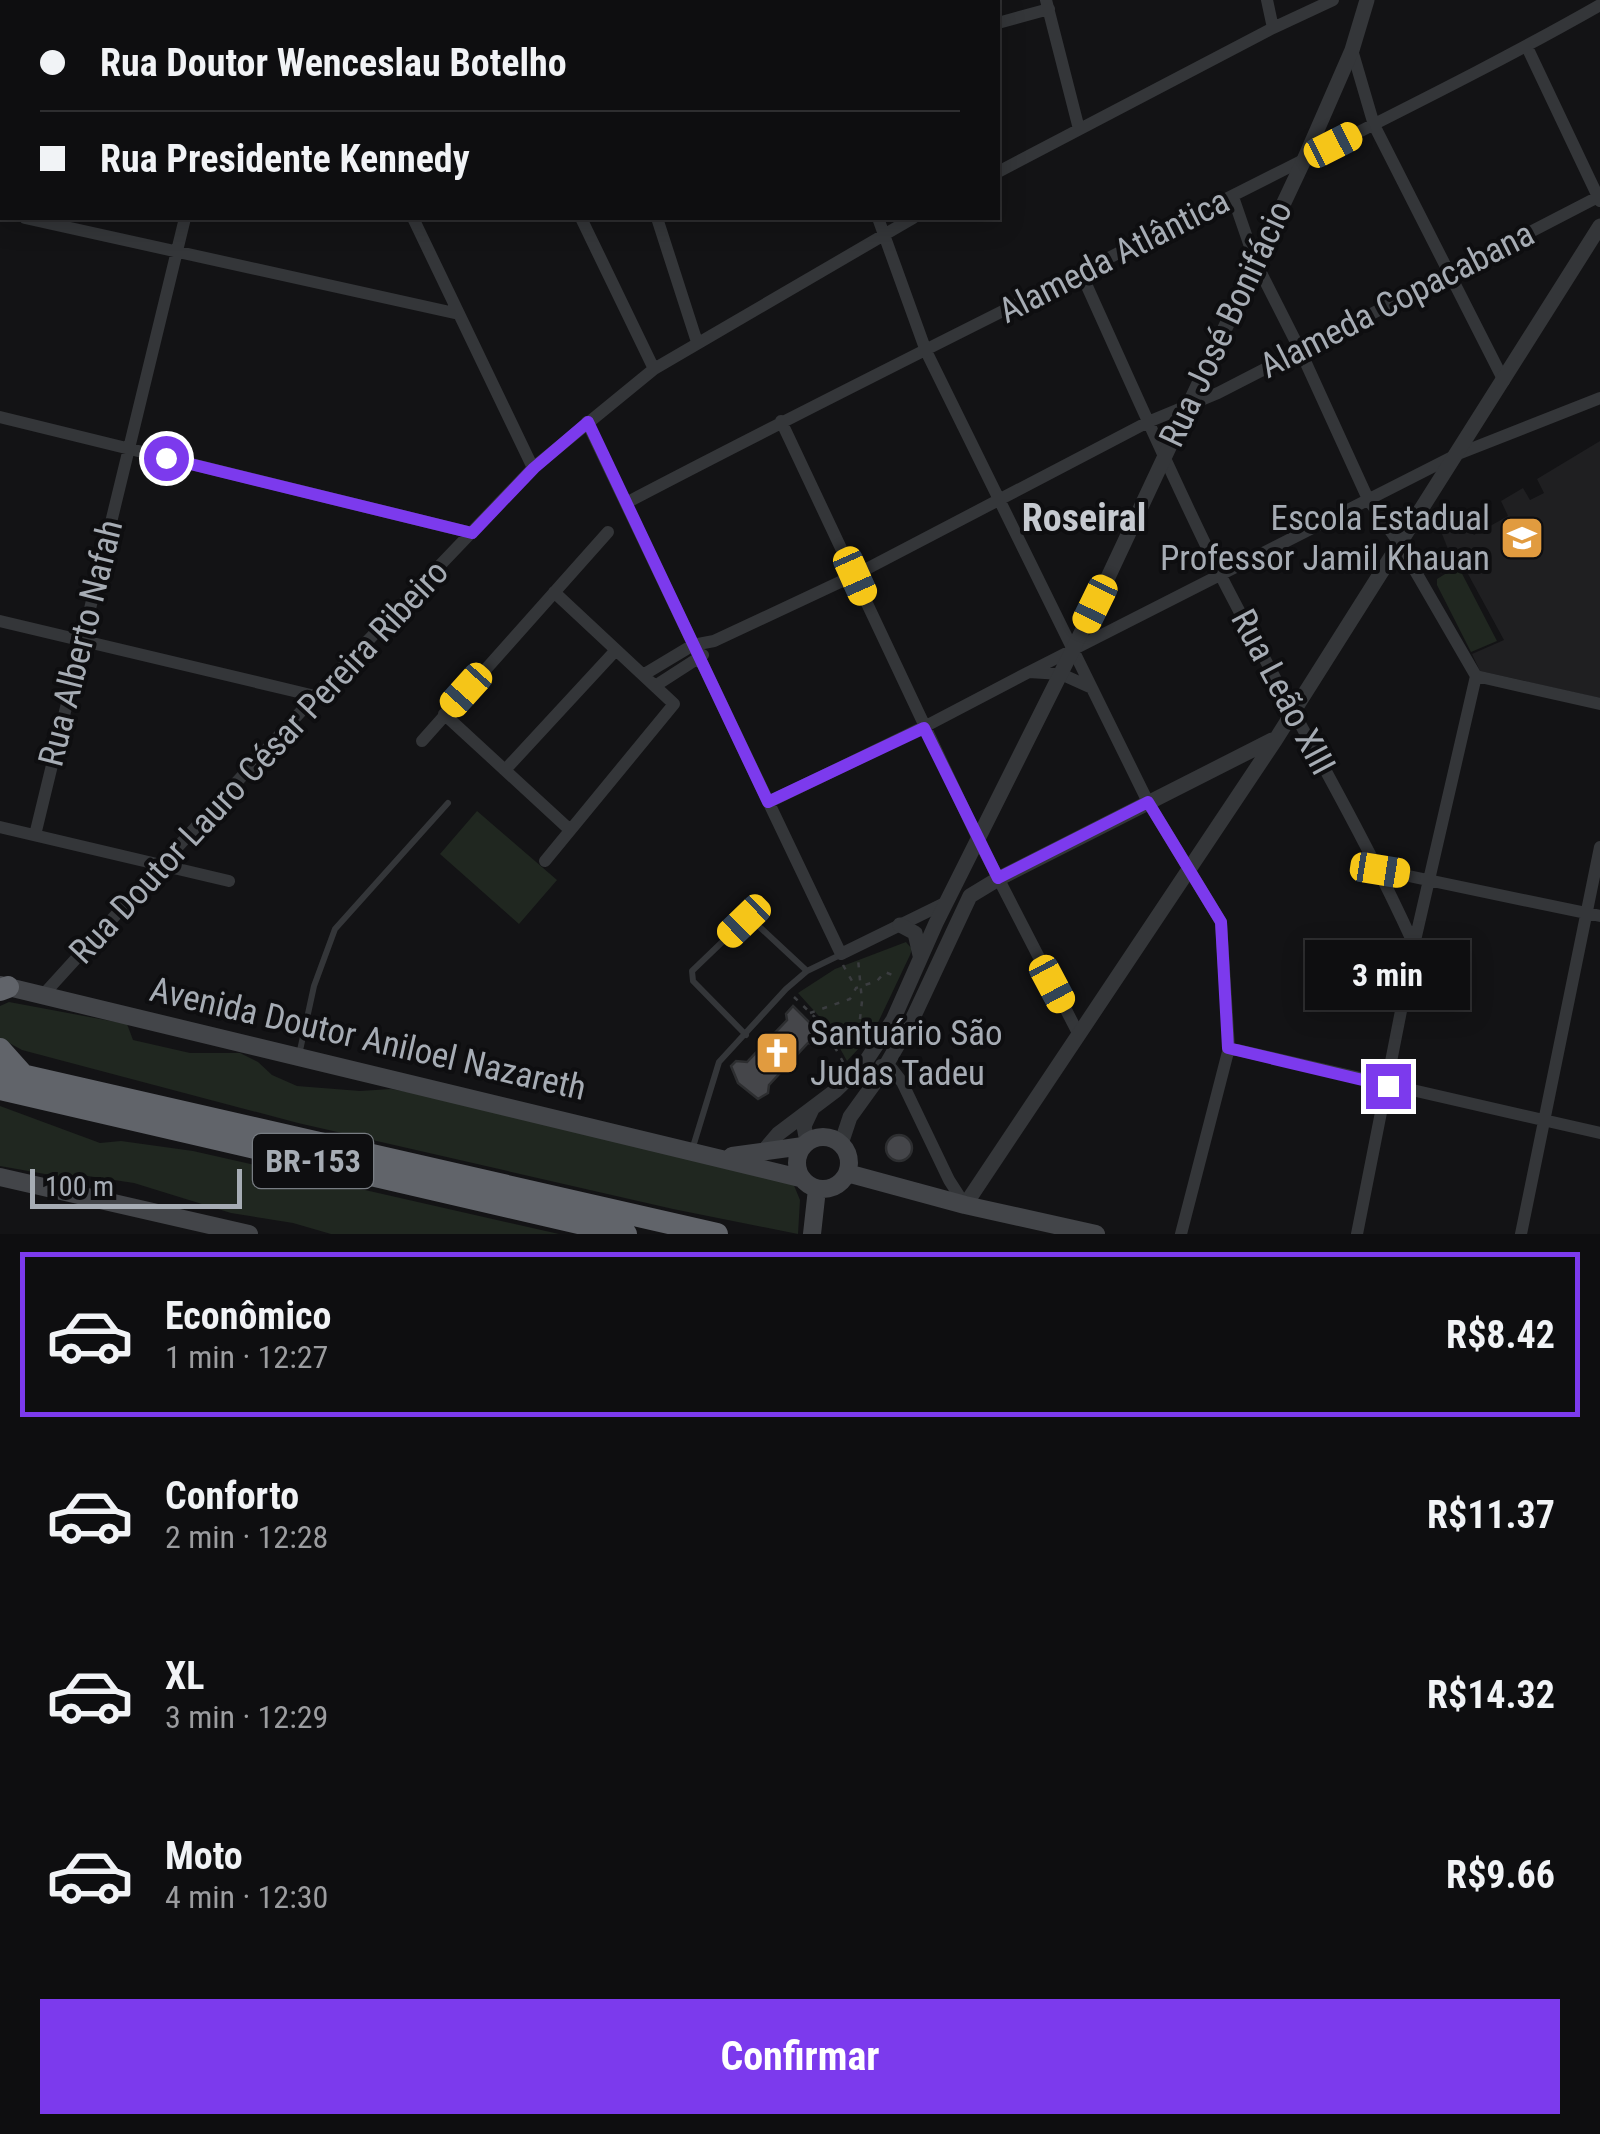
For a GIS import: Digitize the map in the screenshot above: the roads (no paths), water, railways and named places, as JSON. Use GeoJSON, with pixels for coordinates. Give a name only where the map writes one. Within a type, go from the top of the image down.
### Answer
{"type":"FeatureCollection","features":[{"type":"Feature","properties":{"kind":"highway"},"geometry":{"type":"LineString","coordinates":[[0,1049],[25,1078]]}},
{"type":"Feature","properties":{"kind":"highway","name":"BR-153"},"geometry":{"type":"LineString","coordinates":[[0,1070],[717,1234]]}},
{"type":"Feature","properties":{"kind":"highway","name":"BR-153"},"geometry":{"type":"LineString","coordinates":[[0,1088],[626,1234]]}},
{"type":"Feature","properties":{"kind":"main road","name":"Avenida Doutor Aniloel Nazareth"},"geometry":{"type":"LineString","coordinates":[[2,988],[800,1178]]}},
{"type":"Feature","properties":{"kind":"main road"},"geometry":{"type":"LineString","coordinates":[[824,1137],[840,1144],[849,1158],[847,1173],[834,1187],[817,1189],[800,1178],[796,1161],[805,1144],[824,1137]]}},
{"type":"Feature","properties":{"kind":"main road","name":"Avenida Doutor Aniloel Nazareth"},"geometry":{"type":"LineString","coordinates":[[721,1157],[761,1154],[805,1144]]}},
{"type":"Feature","properties":{"kind":"main road"},"geometry":{"type":"LineString","coordinates":[[847,1173],[965,1205],[1096,1234]]}},
{"type":"Feature","properties":{"kind":"main road"},"geometry":{"type":"LineString","coordinates":[[0,1177],[238,1233]]}},
{"type":"Feature","properties":{"kind":"main road"},"geometry":{"type":"LineString","coordinates":[[812,1234],[817,1189]]}},
{"type":"Feature","properties":{"kind":"street"},"geometry":{"type":"LineString","coordinates":[[1267,0],[1274,28]]}},
{"type":"Feature","properties":{"kind":"street"},"geometry":{"type":"LineString","coordinates":[[1000,171],[1333,0]]}},
{"type":"Feature","properties":{"kind":"street","name":"Rua José Bonifácio"},"geometry":{"type":"LineString","coordinates":[[761,1154],[778,1134],[812,1109],[893,1020],[1074,649],[1304,160],[1352,50],[1367,0]]}},
{"type":"Feature","properties":{"kind":"street"},"geometry":{"type":"LineString","coordinates":[[1000,22],[1048,4],[1078,128]]}},
{"type":"Feature","properties":{"kind":"street","name":"Alameda Atlântica"},"geometry":{"type":"LineString","coordinates":[[626,502],[1233,198],[1527,47],[1600,5]]}},
{"type":"Feature","properties":{"kind":"street"},"geometry":{"type":"LineString","coordinates":[[1527,47],[1598,200]]}},
{"type":"Feature","properties":{"kind":"street"},"geometry":{"type":"LineString","coordinates":[[1352,50],[1374,124],[1504,381]]}},
{"type":"Feature","properties":{"kind":"street"},"geometry":{"type":"LineString","coordinates":[[1233,198],[1255,261],[1368,499],[1399,543],[1476,676],[1414,945],[1357,1234]]}},
{"type":"Feature","properties":{"kind":"street","name":"Alameda Copacabana"},"geometry":{"type":"LineString","coordinates":[[693,645],[714,641],[855,576],[1148,422],[1190,402],[1206,399],[1598,200]]}},
{"type":"Feature","properties":{"kind":"street"},"geometry":{"type":"LineString","coordinates":[[34,220],[459,314]]}},
{"type":"Feature","properties":{"kind":"street","name":"Rua Alberto Nafah"},"geometry":{"type":"LineString","coordinates":[[35,834],[185,220]]}},
{"type":"Feature","properties":{"kind":"street"},"geometry":{"type":"LineString","coordinates":[[414,220],[534,468]]}},
{"type":"Feature","properties":{"kind":"street"},"geometry":{"type":"LineString","coordinates":[[582,220],[654,370]]}},
{"type":"Feature","properties":{"kind":"street"},"geometry":{"type":"LineString","coordinates":[[657,220],[697,342]]}},
{"type":"Feature","properties":{"kind":"street"},"geometry":{"type":"LineString","coordinates":[[878,220],[926,351],[1148,802],[1221,922],[1228,1048],[1182,1234]]}},
{"type":"Feature","properties":{"kind":"street","name":"Rua Doutor Lauro César Pereira Ribeiro"},"geometry":{"type":"LineString","coordinates":[[43,995],[315,696],[534,468],[654,370],[909,220]]}},
{"type":"Feature","properties":{"kind":"street"},"geometry":{"type":"LineString","coordinates":[[861,1059],[892,1068],[902,1082],[965,1205],[1276,738],[1600,226]]}},
{"type":"Feature","properties":{"kind":"street","name":"Rua Leão XIII"},"geometry":{"type":"LineString","coordinates":[[1081,273],[1163,458],[1292,712],[1380,870],[1414,945]]}},
{"type":"Feature","properties":{"kind":"street"},"geometry":{"type":"LineString","coordinates":[[768,802],[924,728],[1458,454],[1600,398]]}},
{"type":"Feature","properties":{"kind":"street"},"geometry":{"type":"LineString","coordinates":[[0,418],[472,533]]}},
{"type":"Feature","properties":{"kind":"street"},"geometry":{"type":"LineString","coordinates":[[588,422],[842,959],[948,902]]}},
{"type":"Feature","properties":{"kind":"street"},"geometry":{"type":"LineString","coordinates":[[781,422],[924,728],[1078,1035]]}},
{"type":"Feature","properties":{"kind":"street"},"geometry":{"type":"LineString","coordinates":[[422,741],[608,532]]}},
{"type":"Feature","properties":{"kind":"street"},"geometry":{"type":"LineString","coordinates":[[544,860],[674,704],[554,592]]}},
{"type":"Feature","properties":{"kind":"street"},"geometry":{"type":"LineString","coordinates":[[0,621],[315,696]]}},
{"type":"Feature","properties":{"kind":"street","name":"Alameda Copacabana"},"geometry":{"type":"LineString","coordinates":[[655,686],[699,659],[714,641]]}},
{"type":"Feature","properties":{"kind":"street"},"geometry":{"type":"LineString","coordinates":[[643,675],[693,645]]}},
{"type":"Feature","properties":{"kind":"street"},"geometry":{"type":"LineString","coordinates":[[505,770],[616,650]]}},
{"type":"Feature","properties":{"kind":"street"},"geometry":{"type":"LineString","coordinates":[[1029,672],[1061,674],[1093,688]]}},
{"type":"Feature","properties":{"kind":"street"},"geometry":{"type":"LineString","coordinates":[[1476,676],[1600,704]]}},
{"type":"Feature","properties":{"kind":"street"},"geometry":{"type":"LineString","coordinates":[[444,714],[570,830]]}},
{"type":"Feature","properties":{"kind":"street"},"geometry":{"type":"LineString","coordinates":[[840,1144],[850,1117],[912,1020],[970,896],[998,878],[1276,738]]}},
{"type":"Feature","properties":{"kind":"street"},"geometry":{"type":"LineString","coordinates":[[0,826],[229,881]]}},
{"type":"Feature","properties":{"kind":"street"},"geometry":{"type":"LineString","coordinates":[[1521,1234],[1593,914],[1600,846]]}},
{"type":"Feature","properties":{"kind":"street"},"geometry":{"type":"LineString","coordinates":[[1380,870],[1593,914]]}},
{"type":"Feature","properties":{"kind":"street"},"geometry":{"type":"LineString","coordinates":[[900,925],[916,933],[920,960]]}},
{"type":"Feature","properties":{"kind":"street"},"geometry":{"type":"LineString","coordinates":[[1228,1048],[1600,1133]]}},
{"type":"Feature","properties":{"kind":"street"},"geometry":{"type":"LineString","coordinates":[[805,1144],[804,1126],[812,1109]]}},
{"type":"Feature","properties":{"kind":"lane"},"geometry":{"type":"LineString","coordinates":[[299,1056],[314,986],[335,929],[448,802]]}},
{"type":"Feature","properties":{"kind":"lane"},"geometry":{"type":"LineString","coordinates":[[746,1034],[693,981],[692,971],[744,921],[751,919],[807,971]]}},
{"type":"Feature","properties":{"kind":"lane"},"geometry":{"type":"LineString","coordinates":[[692,1150],[719,1062],[807,971],[842,959]]}},
{"type":"Feature","properties":{"kind":"place","name":"Escola Estadual Professor Jamil Khauan"},"geometry":{"type":"Point","coordinates":[1522,538]}},
{"type":"Feature","properties":{"kind":"place","name":"Santuário São Judas Tadeu"},"geometry":{"type":"Point","coordinates":[777,1053]}},
{"type":"Feature","properties":{"kind":"district","name":"Roseiral"},"geometry":{"type":"Point","coordinates":[1084,518]}}]}
